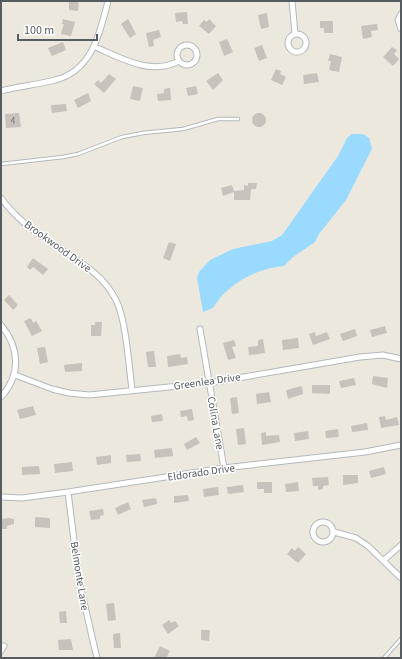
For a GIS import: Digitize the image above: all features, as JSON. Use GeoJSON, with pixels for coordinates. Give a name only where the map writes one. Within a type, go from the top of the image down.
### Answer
{"type":"FeatureCollection","features":[{"type":"Feature","properties":{"kind":"street"},"geometry":{"type":"LineString","coordinates":[[1,91],[56,80],[71,75],[86,62],[95,48],[108,1]]}},
{"type":"Feature","properties":{"kind":"street"},"geometry":{"type":"LineString","coordinates":[[292,1],[295,34]]}},
{"type":"Feature","properties":{"kind":"street"},"geometry":{"type":"LineString","coordinates":[[401,14],[398,20],[401,29]]}},
{"type":"Feature","properties":{"kind":"street"},"geometry":{"type":"LineString","coordinates":[[186,45],[194,48],[197,57],[194,62],[184,65],[179,61],[177,53],[180,48],[186,45]]}},
{"type":"Feature","properties":{"kind":"street"},"geometry":{"type":"LineString","coordinates":[[95,48],[140,65],[153,68],[171,66],[179,61]]}},
{"type":"Feature","properties":{"kind":"street","name":"Brookwood Drive"},"geometry":{"type":"LineString","coordinates":[[1,198],[30,227],[53,245],[93,270],[110,289],[117,301],[132,390]]}},
{"type":"Feature","properties":{"kind":"street"},"geometry":{"type":"LineString","coordinates":[[1,325],[10,339],[14,349],[15,375],[7,390],[1,397]]}},
{"type":"Feature","properties":{"kind":"street","name":"Colina Lane"},"geometry":{"type":"LineString","coordinates":[[200,329],[224,468]]}},
{"type":"Feature","properties":{"kind":"street","name":"Greenlea Drive"},"geometry":{"type":"LineString","coordinates":[[15,375],[69,394],[89,395],[209,382],[360,357],[383,355],[401,359]]}},
{"type":"Feature","properties":{"kind":"street","name":"Eldorado Drive"},"geometry":{"type":"LineString","coordinates":[[1,497],[22,498],[224,468],[365,452],[401,445]]}},
{"type":"Feature","properties":{"kind":"street","name":"Belmonte Lane"},"geometry":{"type":"LineString","coordinates":[[68,492],[79,581],[97,658]]}},
{"type":"Feature","properties":{"kind":"street"},"geometry":{"type":"LineString","coordinates":[[324,521],[332,526],[334,532],[329,540],[323,542],[317,540],[313,531],[316,525],[324,521]]}},
{"type":"Feature","properties":{"kind":"street"},"geometry":{"type":"LineString","coordinates":[[334,532],[356,538],[384,560],[401,578]]}},
{"type":"Feature","properties":{"kind":"street"},"geometry":{"type":"LineString","coordinates":[[384,560],[401,545]]}},
{"type":"Feature","properties":{"kind":"lane"},"geometry":{"type":"LineString","coordinates":[[1,164],[63,157],[78,154],[122,137],[143,133],[183,129],[218,119],[238,119]]}},
{"type":"Feature","properties":{"kind":"lane"},"geometry":{"type":"LineString","coordinates":[[384,658],[401,639]]}},
{"type":"Feature","properties":{"kind":"water"},"geometry":{"type":"Polygon","coordinates":[[[352,134],[363,134],[369,138],[372,149],[346,200],[319,234],[315,242],[293,257],[284,266],[263,270],[234,285],[219,299],[213,308],[203,312],[197,278],[199,272],[210,260],[233,249],[272,241],[282,235],[338,156],[347,138],[352,134]]]}},
{"type":"Feature","properties":{"kind":"building"},"geometry":{"type":"Polygon","coordinates":[[[69,1],[79,1],[78,11],[69,10],[69,1]]]}},
{"type":"Feature","properties":{"kind":"building"},"geometry":{"type":"Polygon","coordinates":[[[187,12],[188,24],[183,24],[182,21],[176,22],[175,13],[187,12]]]}},
{"type":"Feature","properties":{"kind":"building"},"geometry":{"type":"Polygon","coordinates":[[[267,13],[269,27],[261,29],[258,15],[267,13]]]}},
{"type":"Feature","properties":{"kind":"building"},"geometry":{"type":"Polygon","coordinates":[[[63,19],[75,22],[71,36],[61,34],[64,24],[62,24],[63,19]]]}},
{"type":"Feature","properties":{"kind":"building"},"geometry":{"type":"Polygon","coordinates":[[[128,19],[136,34],[130,38],[121,24],[128,19]]]}},
{"type":"Feature","properties":{"kind":"building"},"geometry":{"type":"Polygon","coordinates":[[[209,19],[216,26],[209,34],[199,26],[204,20],[207,22],[209,19]]]}},
{"type":"Feature","properties":{"kind":"building"},"geometry":{"type":"Polygon","coordinates":[[[320,21],[333,21],[333,33],[324,33],[324,28],[320,28],[320,21]]]}},
{"type":"Feature","properties":{"kind":"building"},"geometry":{"type":"Polygon","coordinates":[[[377,24],[378,30],[371,31],[372,37],[363,39],[361,26],[377,24]]]}},
{"type":"Feature","properties":{"kind":"building"},"geometry":{"type":"Polygon","coordinates":[[[159,30],[161,37],[153,40],[154,46],[149,47],[146,33],[159,30]]]}},
{"type":"Feature","properties":{"kind":"building"},"geometry":{"type":"Polygon","coordinates":[[[227,39],[233,52],[224,56],[219,42],[227,39]]]}},
{"type":"Feature","properties":{"kind":"building"},"geometry":{"type":"Polygon","coordinates":[[[63,42],[66,50],[52,56],[48,48],[63,42]]]}},
{"type":"Feature","properties":{"kind":"building"},"geometry":{"type":"Polygon","coordinates":[[[262,45],[267,58],[259,61],[254,48],[262,45]]]}},
{"type":"Feature","properties":{"kind":"building"},"geometry":{"type":"Polygon","coordinates":[[[392,47],[397,50],[394,54],[399,59],[393,66],[383,57],[392,47]]]}},
{"type":"Feature","properties":{"kind":"building"},"geometry":{"type":"Polygon","coordinates":[[[330,54],[342,57],[339,72],[329,70],[331,61],[328,61],[330,54]]]}},
{"type":"Feature","properties":{"kind":"building"},"geometry":{"type":"Polygon","coordinates":[[[276,69],[281,71],[280,74],[286,77],[282,85],[271,80],[276,69]]]}},
{"type":"Feature","properties":{"kind":"building"},"geometry":{"type":"Polygon","coordinates":[[[218,73],[223,80],[213,90],[206,81],[218,73]]]}},
{"type":"Feature","properties":{"kind":"building"},"geometry":{"type":"Polygon","coordinates":[[[317,73],[319,82],[304,84],[303,75],[317,73]]]}},
{"type":"Feature","properties":{"kind":"building"},"geometry":{"type":"Polygon","coordinates":[[[109,74],[116,79],[104,93],[94,84],[98,80],[101,83],[109,74]]]}},
{"type":"Feature","properties":{"kind":"building"},"geometry":{"type":"Polygon","coordinates":[[[133,86],[143,88],[140,101],[130,99],[133,86]]]}},
{"type":"Feature","properties":{"kind":"building"},"geometry":{"type":"Polygon","coordinates":[[[196,86],[198,94],[188,96],[186,88],[196,86]]]}},
{"type":"Feature","properties":{"kind":"building"},"geometry":{"type":"Polygon","coordinates":[[[170,88],[171,100],[158,101],[157,94],[164,93],[164,89],[170,88]]]}},
{"type":"Feature","properties":{"kind":"building"},"geometry":{"type":"Polygon","coordinates":[[[88,93],[91,101],[78,108],[74,100],[88,93]]]}},
{"type":"Feature","properties":{"kind":"building"},"geometry":{"type":"Polygon","coordinates":[[[66,104],[67,111],[52,113],[51,105],[66,104]]]}},
{"type":"Feature","properties":{"kind":"building"},"geometry":{"type":"Polygon","coordinates":[[[19,113],[21,127],[6,128],[5,114],[19,113]]]}},
{"type":"Feature","properties":{"kind":"building"},"geometry":{"type":"Polygon","coordinates":[[[259,113],[264,115],[266,120],[264,125],[259,127],[254,125],[252,120],[254,115],[259,113]]]}},
{"type":"Feature","properties":{"kind":"building"},"geometry":{"type":"Polygon","coordinates":[[[248,183],[257,183],[256,189],[251,189],[250,200],[234,200],[234,192],[223,196],[221,188],[232,185],[234,191],[244,190],[244,185],[248,186],[248,183]]]}},
{"type":"Feature","properties":{"kind":"building"},"geometry":{"type":"Polygon","coordinates":[[[169,242],[176,244],[170,261],[163,258],[169,242]]]}},
{"type":"Feature","properties":{"kind":"building"},"geometry":{"type":"Polygon","coordinates":[[[33,258],[48,269],[43,275],[33,267],[30,270],[27,267],[33,258]]]}},
{"type":"Feature","properties":{"kind":"building"},"geometry":{"type":"Polygon","coordinates":[[[9,295],[18,305],[13,310],[4,300],[9,295]]]}},
{"type":"Feature","properties":{"kind":"building"},"geometry":{"type":"Polygon","coordinates":[[[31,318],[33,323],[36,321],[42,331],[32,336],[24,321],[31,318]]]}},
{"type":"Feature","properties":{"kind":"building"},"geometry":{"type":"Polygon","coordinates":[[[95,322],[102,322],[101,336],[91,336],[91,325],[95,325],[95,322]]]}},
{"type":"Feature","properties":{"kind":"building"},"geometry":{"type":"Polygon","coordinates":[[[385,326],[387,333],[372,337],[370,330],[385,326]]]}},
{"type":"Feature","properties":{"kind":"building"},"geometry":{"type":"Polygon","coordinates":[[[355,329],[357,336],[343,341],[340,334],[355,329]]]}},
{"type":"Feature","properties":{"kind":"building"},"geometry":{"type":"Polygon","coordinates":[[[315,332],[316,336],[327,332],[330,339],[313,345],[309,334],[315,332]]]}},
{"type":"Feature","properties":{"kind":"building"},"geometry":{"type":"Polygon","coordinates":[[[298,338],[299,348],[283,350],[282,340],[298,338]]]}},
{"type":"Feature","properties":{"kind":"building"},"geometry":{"type":"Polygon","coordinates":[[[263,339],[265,353],[249,355],[248,347],[258,346],[258,340],[263,339]]]}},
{"type":"Feature","properties":{"kind":"building"},"geometry":{"type":"Polygon","coordinates":[[[234,340],[236,346],[232,347],[236,358],[228,360],[223,343],[234,340]]]}},
{"type":"Feature","properties":{"kind":"building"},"geometry":{"type":"Polygon","coordinates":[[[45,347],[48,362],[40,364],[37,348],[45,347]]]}},
{"type":"Feature","properties":{"kind":"building"},"geometry":{"type":"Polygon","coordinates":[[[154,351],[156,367],[148,367],[146,352],[154,351]]]}},
{"type":"Feature","properties":{"kind":"building"},"geometry":{"type":"Polygon","coordinates":[[[180,354],[181,358],[187,357],[188,364],[168,367],[167,356],[180,354]]]}},
{"type":"Feature","properties":{"kind":"building"},"geometry":{"type":"Polygon","coordinates":[[[82,363],[82,371],[65,372],[64,365],[82,363]]]}},
{"type":"Feature","properties":{"kind":"building"},"geometry":{"type":"Polygon","coordinates":[[[373,376],[388,378],[387,388],[372,384],[373,376]]]}},
{"type":"Feature","properties":{"kind":"building"},"geometry":{"type":"Polygon","coordinates":[[[354,378],[356,385],[341,388],[339,381],[354,378]]]}},
{"type":"Feature","properties":{"kind":"building"},"geometry":{"type":"Polygon","coordinates":[[[312,385],[330,385],[330,394],[312,393],[312,385]]]}},
{"type":"Feature","properties":{"kind":"building"},"geometry":{"type":"Polygon","coordinates":[[[302,386],[303,394],[288,399],[286,390],[302,386]]]}},
{"type":"Feature","properties":{"kind":"building"},"geometry":{"type":"Polygon","coordinates":[[[269,392],[271,402],[257,404],[256,394],[269,392]]]}},
{"type":"Feature","properties":{"kind":"building"},"geometry":{"type":"Polygon","coordinates":[[[237,397],[239,413],[232,414],[230,398],[237,397]]]}},
{"type":"Feature","properties":{"kind":"building"},"geometry":{"type":"Polygon","coordinates":[[[33,406],[36,415],[20,419],[17,410],[33,406]]]}},
{"type":"Feature","properties":{"kind":"building"},"geometry":{"type":"Polygon","coordinates":[[[192,409],[194,420],[188,421],[187,416],[181,417],[180,411],[192,409]]]}},
{"type":"Feature","properties":{"kind":"building"},"geometry":{"type":"Polygon","coordinates":[[[162,414],[163,421],[152,422],[151,416],[162,414]]]}},
{"type":"Feature","properties":{"kind":"building"},"geometry":{"type":"Polygon","coordinates":[[[385,416],[386,420],[397,417],[399,425],[381,428],[379,417],[385,416]]]}},
{"type":"Feature","properties":{"kind":"building"},"geometry":{"type":"Polygon","coordinates":[[[367,423],[368,430],[352,432],[351,426],[367,423]]]}},
{"type":"Feature","properties":{"kind":"building"},"geometry":{"type":"Polygon","coordinates":[[[244,428],[246,444],[238,445],[236,429],[244,428]]]}},
{"type":"Feature","properties":{"kind":"building"},"geometry":{"type":"Polygon","coordinates":[[[338,429],[339,437],[326,438],[325,431],[338,429]]]}},
{"type":"Feature","properties":{"kind":"building"},"geometry":{"type":"Polygon","coordinates":[[[308,431],[309,439],[295,441],[294,433],[308,431]]]}},
{"type":"Feature","properties":{"kind":"building"},"geometry":{"type":"Polygon","coordinates":[[[266,432],[266,436],[279,435],[280,442],[262,445],[261,433],[266,432]]]}},
{"type":"Feature","properties":{"kind":"building"},"geometry":{"type":"Polygon","coordinates":[[[196,437],[200,443],[187,450],[184,444],[196,437]]]}},
{"type":"Feature","properties":{"kind":"building"},"geometry":{"type":"Polygon","coordinates":[[[172,448],[173,456],[155,458],[154,450],[172,448]]]}},
{"type":"Feature","properties":{"kind":"building"},"geometry":{"type":"Polygon","coordinates":[[[140,454],[141,461],[127,462],[126,455],[140,454]]]}},
{"type":"Feature","properties":{"kind":"building"},"geometry":{"type":"Polygon","coordinates":[[[111,455],[111,463],[97,465],[96,457],[111,455]]]}},
{"type":"Feature","properties":{"kind":"building"},"geometry":{"type":"Polygon","coordinates":[[[72,462],[73,471],[55,473],[54,464],[72,462]]]}},
{"type":"Feature","properties":{"kind":"building"},"geometry":{"type":"Polygon","coordinates":[[[39,466],[40,474],[22,475],[22,467],[39,466]]]}},
{"type":"Feature","properties":{"kind":"building"},"geometry":{"type":"Polygon","coordinates":[[[384,467],[386,474],[371,478],[369,471],[384,467]]]}},
{"type":"Feature","properties":{"kind":"building"},"geometry":{"type":"Polygon","coordinates":[[[343,475],[358,475],[358,483],[343,485],[343,475]]]}},
{"type":"Feature","properties":{"kind":"building"},"geometry":{"type":"Polygon","coordinates":[[[328,477],[329,485],[323,486],[323,489],[318,490],[318,486],[313,486],[312,478],[328,477]]]}},
{"type":"Feature","properties":{"kind":"building"},"geometry":{"type":"Polygon","coordinates":[[[257,482],[272,482],[272,493],[264,493],[264,489],[257,489],[257,482]]]}},
{"type":"Feature","properties":{"kind":"building"},"geometry":{"type":"Polygon","coordinates":[[[298,482],[299,491],[286,492],[285,484],[298,482]]]}},
{"type":"Feature","properties":{"kind":"building"},"geometry":{"type":"Polygon","coordinates":[[[243,485],[244,492],[228,494],[227,487],[243,485]]]}},
{"type":"Feature","properties":{"kind":"building"},"geometry":{"type":"Polygon","coordinates":[[[218,487],[219,495],[204,497],[203,489],[218,487]]]}},
{"type":"Feature","properties":{"kind":"building"},"geometry":{"type":"Polygon","coordinates":[[[188,495],[189,501],[174,503],[174,496],[188,495]]]}},
{"type":"Feature","properties":{"kind":"building"},"geometry":{"type":"Polygon","coordinates":[[[156,498],[157,504],[144,507],[142,500],[156,498]]]}},
{"type":"Feature","properties":{"kind":"building"},"geometry":{"type":"Polygon","coordinates":[[[128,502],[131,509],[118,515],[115,508],[128,502]]]}},
{"type":"Feature","properties":{"kind":"building"},"geometry":{"type":"Polygon","coordinates":[[[103,509],[104,515],[100,516],[100,519],[91,520],[89,511],[103,509]]]}},
{"type":"Feature","properties":{"kind":"building"},"geometry":{"type":"Polygon","coordinates":[[[35,517],[50,518],[50,528],[35,527],[35,517]]]}},
{"type":"Feature","properties":{"kind":"building"},"geometry":{"type":"Polygon","coordinates":[[[1,519],[14,519],[14,524],[7,526],[7,529],[1,529],[1,519]]]}},
{"type":"Feature","properties":{"kind":"building"},"geometry":{"type":"Polygon","coordinates":[[[298,547],[306,554],[298,563],[287,554],[292,548],[295,551],[298,547]]]}},
{"type":"Feature","properties":{"kind":"building"},"geometry":{"type":"Polygon","coordinates":[[[114,603],[116,620],[108,621],[106,604],[114,603]]]}},
{"type":"Feature","properties":{"kind":"building"},"geometry":{"type":"Polygon","coordinates":[[[66,611],[67,623],[60,623],[59,612],[66,611]]]}},
{"type":"Feature","properties":{"kind":"building"},"geometry":{"type":"Polygon","coordinates":[[[169,620],[171,623],[175,621],[179,626],[168,634],[162,625],[169,620]]]}},
{"type":"Feature","properties":{"kind":"building"},"geometry":{"type":"Polygon","coordinates":[[[201,630],[210,630],[209,641],[201,640],[201,630]]]}},
{"type":"Feature","properties":{"kind":"building"},"geometry":{"type":"Polygon","coordinates":[[[120,633],[121,648],[114,648],[113,634],[120,633]]]}},
{"type":"Feature","properties":{"kind":"building"},"geometry":{"type":"Polygon","coordinates":[[[71,639],[73,650],[59,650],[58,640],[71,639]]]}},
{"type":"Feature","properties":{"kind":"building"},"geometry":{"type":"Polygon","coordinates":[[[160,646],[170,651],[166,658],[154,658],[160,646]]]}}]}
